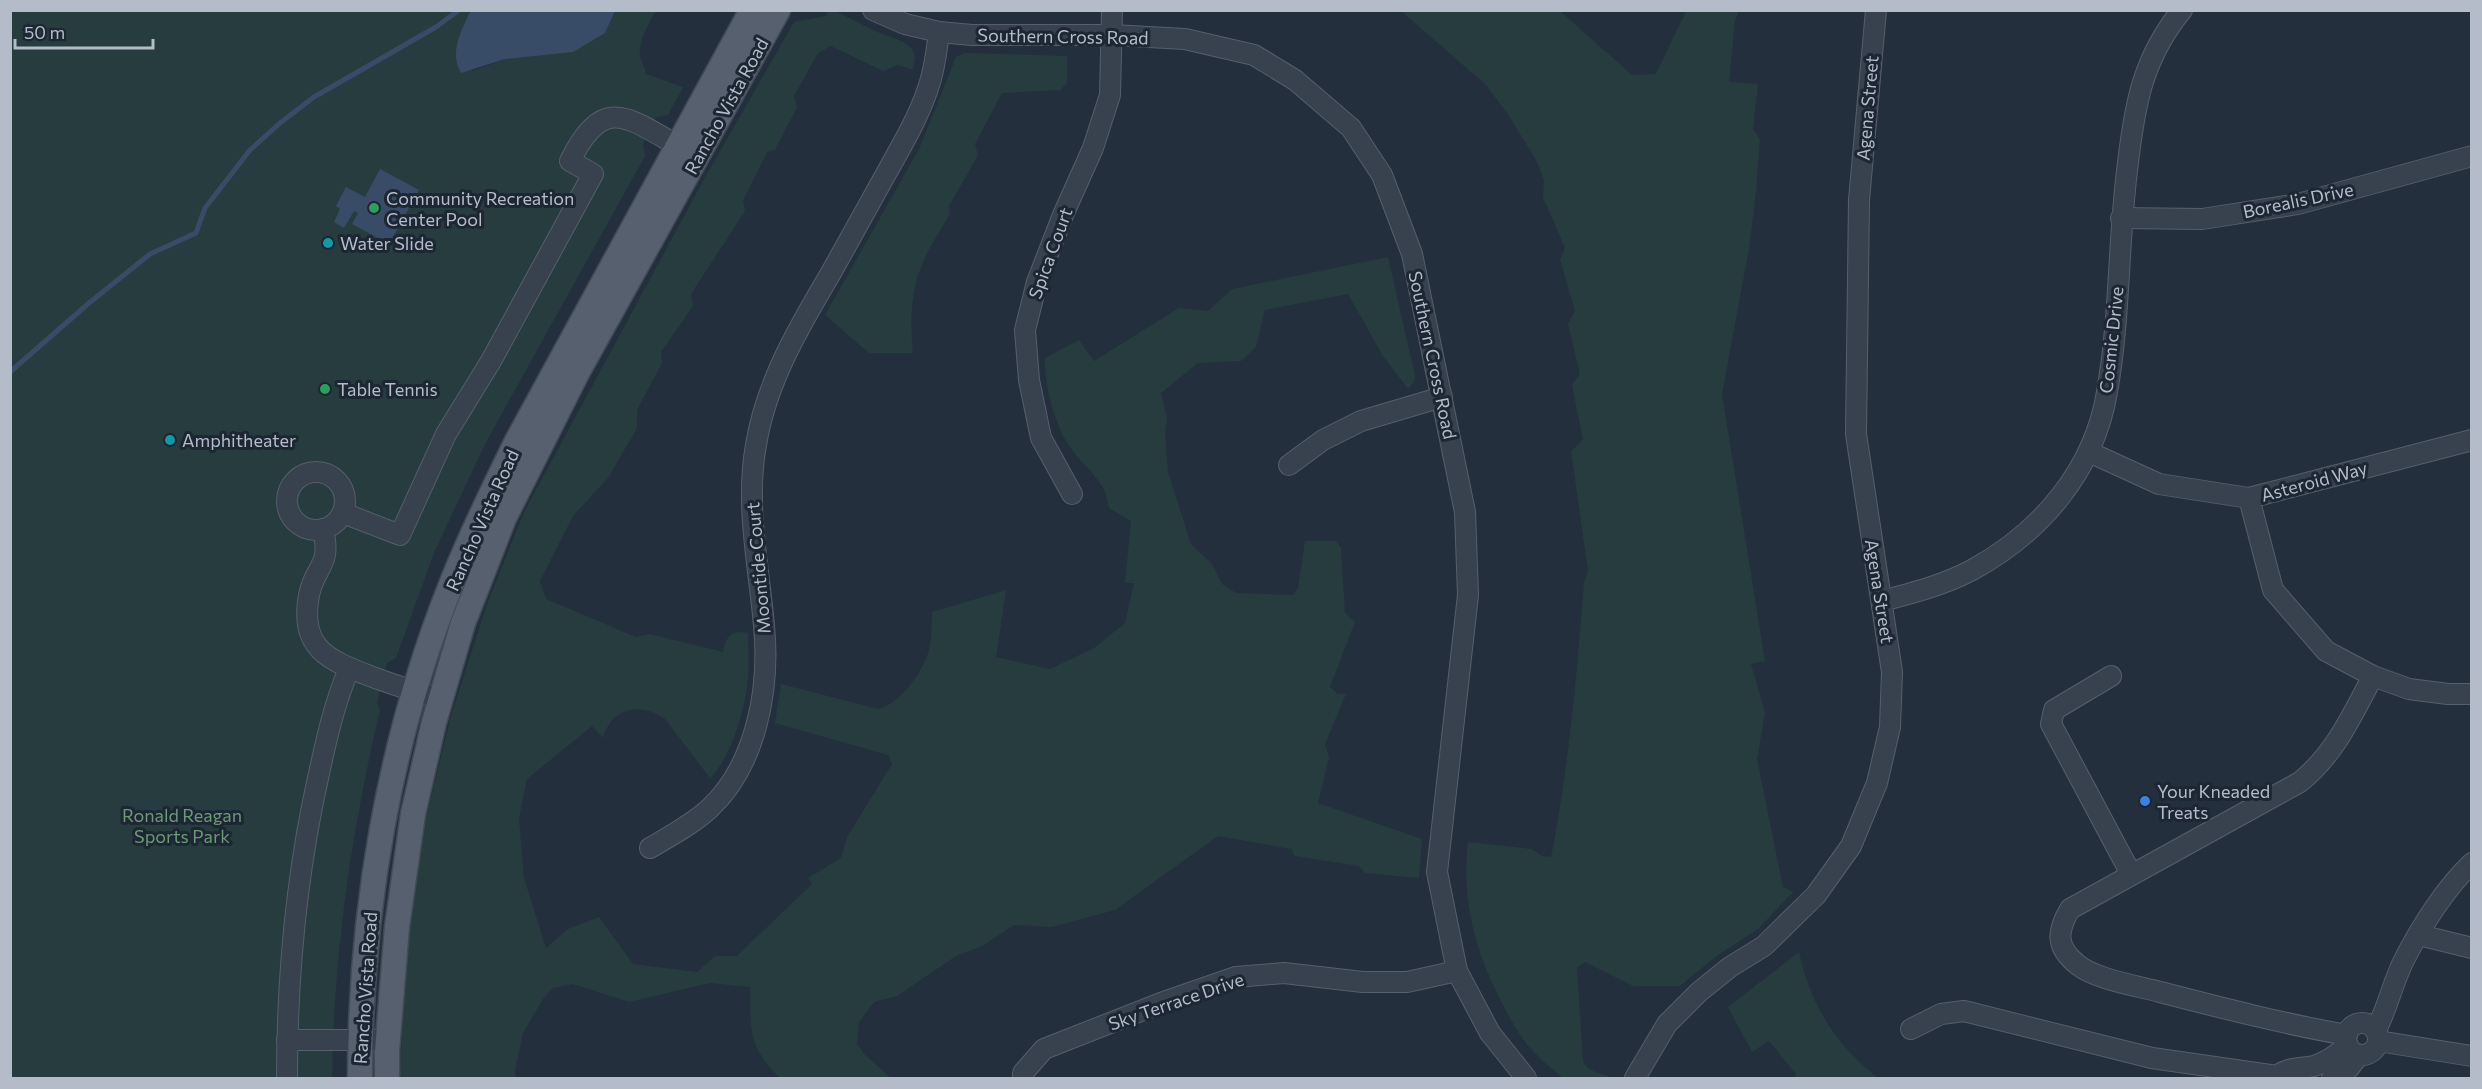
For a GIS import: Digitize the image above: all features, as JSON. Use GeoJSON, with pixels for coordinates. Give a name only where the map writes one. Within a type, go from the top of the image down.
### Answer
{"type":"FeatureCollection","features":[{"type":"Feature","properties":{"kind":"main road","name":"Rancho Vista Road"},"geometry":{"type":"LineString","coordinates":[[360,1078],[360,1040],[367,946],[380,846],[414,691],[450,587],[483,509],[517,441],[752,10]]}},
{"type":"Feature","properties":{"kind":"main road","name":"Rancho Vista Road"},"geometry":{"type":"LineString","coordinates":[[387,1078],[397,927],[413,814],[441,699],[463,623],[504,518],[577,373],[778,10]]}},
{"type":"Feature","properties":{"kind":"street","name":"Southern Cross Road"},"geometry":{"type":"LineString","coordinates":[[873,10],[905,24],[939,32],[972,35],[1112,35],[1185,39],[1254,55],[1295,80],[1351,128],[1382,175],[1412,254],[1465,512],[1468,595],[1437,872],[1457,971],[1490,1033],[1526,1078]]}},
{"type":"Feature","properties":{"kind":"street","name":"Spica Court"},"geometry":{"type":"LineString","coordinates":[[1072,494],[1041,438],[1029,380],[1025,330],[1037,282],[1063,215],[1093,148],[1110,95],[1112,10]]}},
{"type":"Feature","properties":{"kind":"street","name":"Agena Street"},"geometry":{"type":"LineString","coordinates":[[1635,1078],[1667,1024],[1699,992],[1731,967],[1764,946],[1816,895],[1851,846],[1877,783],[1890,727],[1892,672],[1856,434],[1859,200],[1876,10]]}},
{"type":"Feature","properties":{"kind":"street","name":"Cosmic Drive"},"geometry":{"type":"LineString","coordinates":[[1882,601],[1927,589],[1970,571],[2014,545],[2048,513],[2070,484],[2089,452],[2107,395],[2115,328],[2121,218],[2133,113],[2150,59],[2182,10]]}},
{"type":"Feature","properties":{"kind":"street","name":"Moontide Court"},"geometry":{"type":"LineString","coordinates":[[650,848],[711,807],[738,773],[749,745],[761,699],[765,667],[765,628],[751,503],[756,444],[775,380],[801,325],[906,138],[930,82],[939,32]]}},
{"type":"Feature","properties":{"kind":"street"},"geometry":{"type":"LineString","coordinates":[[343,513],[400,535],[446,434],[491,362],[593,174],[570,161],[590,127],[605,118],[622,117],[632,120],[678,146]]}},
{"type":"Feature","properties":{"kind":"street","name":"Borealis Drive"},"geometry":{"type":"LineString","coordinates":[[2121,218],[2202,219],[2298,204],[2472,156]]}},
{"type":"Feature","properties":{"kind":"street"},"geometry":{"type":"LineString","coordinates":[[1289,465],[1323,440],[1362,421],[1442,397]]}},
{"type":"Feature","properties":{"kind":"street","name":"Asteroid Way"},"geometry":{"type":"LineString","coordinates":[[2089,452],[2159,484],[2249,498],[2472,440]]}},
{"type":"Feature","properties":{"kind":"street"},"geometry":{"type":"LineString","coordinates":[[313,472],[320,472],[335,479],[343,490],[345,500],[343,513],[340,519],[324,530],[308,530],[291,517],[287,501],[291,486],[296,480],[313,472]]}},
{"type":"Feature","properties":{"kind":"street"},"geometry":{"type":"LineString","coordinates":[[2249,498],[2273,590],[2326,651],[2373,676],[2409,689],[2448,694],[2472,694]]}},
{"type":"Feature","properties":{"kind":"street"},"geometry":{"type":"LineString","coordinates":[[324,530],[327,555],[309,593],[309,620],[312,637],[322,652],[332,661],[349,669],[441,699]]}},
{"type":"Feature","properties":{"kind":"street"},"geometry":{"type":"LineString","coordinates":[[287,1078],[289,978],[296,905],[310,813],[334,710],[349,669]]}},
{"type":"Feature","properties":{"kind":"street"},"geometry":{"type":"LineString","coordinates":[[2111,676],[2054,710],[2051,724],[2131,874]]}},
{"type":"Feature","properties":{"kind":"street"},"geometry":{"type":"LineString","coordinates":[[2373,676],[2339,740],[2318,767],[2300,782],[2070,909],[2060,926],[2060,941],[2078,966],[2111,980],[2289,1025],[2351,1045],[2370,1054],[2377,1046],[2377,1035],[2404,959],[2457,877],[2472,864]]}},
{"type":"Feature","properties":{"kind":"street"},"geometry":{"type":"LineString","coordinates":[[2419,935],[2472,948]]}},
{"type":"Feature","properties":{"kind":"street","name":"Sky Terrace Drive"},"geometry":{"type":"LineString","coordinates":[[1023,1078],[1023,1073],[1044,1049],[1161,1003],[1236,977],[1284,974],[1363,982],[1407,982],[1457,971]]}},
{"type":"Feature","properties":{"kind":"street"},"geometry":{"type":"LineString","coordinates":[[1911,1029],[1941,1014],[1973,1012],[2152,1058],[2278,1077],[2285,1070],[2315,1065],[2351,1045]]}},
{"type":"Feature","properties":{"kind":"street"},"geometry":{"type":"LineString","coordinates":[[2332,1078],[2349,1068],[2352,1027],[2362,1023],[2367,1024],[2377,1035],[2472,1056]]}},
{"type":"Feature","properties":{"kind":"street"},"geometry":{"type":"LineString","coordinates":[[287,1040],[388,1040]]}},
{"type":"Feature","properties":{"kind":"green space","name":"Ronald Reagan Sports Park"},"geometry":{"type":"Polygon","coordinates":[[[10,11],[471,11],[462,29],[472,71],[505,59],[537,54],[605,33],[615,11],[656,11],[647,26],[640,50],[646,74],[683,87],[668,115],[656,117],[643,144],[645,156],[485,444],[434,553],[396,658],[387,663],[377,702],[380,710],[346,892],[336,984],[332,1078],[11,1078],[10,11]]]}},
{"type":"Feature","properties":{"kind":"green space"},"geometry":{"type":"Polygon","coordinates":[[[828,11],[835,11],[875,31],[904,42],[912,49],[915,57],[913,70],[898,65],[883,71],[831,46],[818,53],[794,96],[797,107],[775,150],[767,152],[743,200],[745,211],[691,294],[693,306],[661,352],[662,363],[637,410],[637,428],[608,478],[573,516],[540,581],[546,599],[636,637],[650,634],[723,652],[730,636],[737,632],[748,633],[747,686],[738,726],[729,750],[710,778],[665,719],[656,713],[637,709],[620,714],[607,728],[603,738],[592,726],[527,779],[519,818],[524,878],[546,948],[568,929],[599,917],[633,964],[697,972],[715,956],[737,956],[812,884],[808,878],[841,858],[847,837],[892,764],[888,755],[775,723],[781,684],[878,709],[886,706],[910,686],[922,668],[930,645],[932,612],[1006,590],[996,657],[1050,669],[1094,648],[1125,623],[1134,583],[1125,583],[1131,521],[1109,508],[1099,482],[1065,438],[1046,380],[1045,358],[1079,340],[1094,361],[1179,308],[1208,311],[1232,289],[1388,257],[1415,376],[1414,382],[1408,389],[1383,356],[1348,294],[1265,310],[1256,347],[1241,361],[1198,363],[1161,393],[1167,418],[1165,433],[1168,472],[1191,544],[1212,564],[1222,584],[1236,593],[1293,595],[1298,588],[1305,541],[1336,541],[1341,548],[1345,613],[1355,622],[1330,687],[1338,694],[1346,694],[1325,744],[1329,758],[1318,803],[1422,839],[1419,878],[1365,873],[1359,866],[1295,856],[1291,849],[1218,836],[1115,910],[1052,927],[1014,925],[982,946],[956,956],[897,996],[874,1002],[859,1022],[857,1044],[865,1055],[891,1078],[780,1078],[756,1047],[751,1027],[750,987],[710,983],[629,1002],[573,984],[553,988],[543,999],[523,1033],[515,1071],[516,1078],[400,1078],[406,943],[420,843],[451,716],[487,604],[524,512],[703,181],[794,22],[826,16],[828,11]]]}},
{"type":"Feature","properties":{"kind":"green space"},"geometry":{"type":"Polygon","coordinates":[[[1401,11],[1560,11],[1632,75],[1656,74],[1686,11],[1739,11],[1735,21],[1729,82],[1758,84],[1753,129],[1760,139],[1756,192],[1749,249],[1722,394],[1765,661],[1751,664],[1765,712],[1757,759],[1783,887],[1793,892],[1758,929],[1718,955],[1680,986],[1633,986],[1585,962],[1577,967],[1583,1061],[1588,1068],[1613,1078],[1563,1078],[1524,1041],[1494,987],[1478,948],[1467,886],[1468,842],[1532,849],[1542,856],[1551,857],[1563,789],[1584,582],[1588,571],[1571,451],[1583,440],[1572,385],[1580,374],[1568,324],[1575,311],[1560,260],[1565,248],[1543,197],[1544,180],[1536,160],[1507,113],[1485,84],[1401,11]]]}},
{"type":"Feature","properties":{"kind":"green space"},"geometry":{"type":"Polygon","coordinates":[[[964,53],[1067,56],[1067,83],[1060,90],[1002,93],[975,144],[978,155],[949,206],[950,214],[919,271],[912,306],[913,353],[869,353],[825,315],[919,149],[956,57],[964,53]]]}},
{"type":"Feature","properties":{"kind":"green space"},"geometry":{"type":"Polygon","coordinates":[[[1799,952],[1810,990],[1827,1022],[1849,1052],[1878,1078],[1795,1078],[1796,1074],[1769,1041],[1752,1052],[1728,1007],[1799,952]]]}},
{"type":"Feature","properties":{"kind":"water"},"geometry":{"type":"Polygon","coordinates":[[[471,10],[615,11],[605,33],[573,52],[505,59],[461,73],[456,49],[471,10]]]}},
{"type":"Feature","properties":{"kind":"water","name":"Community Recreation Center Pool"},"geometry":{"type":"Polygon","coordinates":[[[380,169],[419,190],[389,244],[352,224],[358,213],[354,211],[344,228],[334,222],[340,209],[336,206],[346,187],[365,197],[380,169]]]}},
{"type":"Feature","properties":{"kind":"waterway"},"geometry":{"type":"LineString","coordinates":[[10,372],[89,303],[150,254],[196,233],[205,208],[250,150],[280,123],[314,97],[436,27],[459,10]]}},
{"type":"Feature","properties":{"kind":"place","name":"Community Recreation Center Pool"},"geometry":{"type":"Point","coordinates":[374,208]}},
{"type":"Feature","properties":{"kind":"place","name":"Water Slide"},"geometry":{"type":"Point","coordinates":[328,243]}},
{"type":"Feature","properties":{"kind":"place","name":"Table Tennis"},"geometry":{"type":"Point","coordinates":[325,389]}},
{"type":"Feature","properties":{"kind":"place","name":"Amphitheater"},"geometry":{"type":"Point","coordinates":[170,440]}},
{"type":"Feature","properties":{"kind":"place","name":"Your Kneaded Treats"},"geometry":{"type":"Point","coordinates":[2145,801]}}]}
